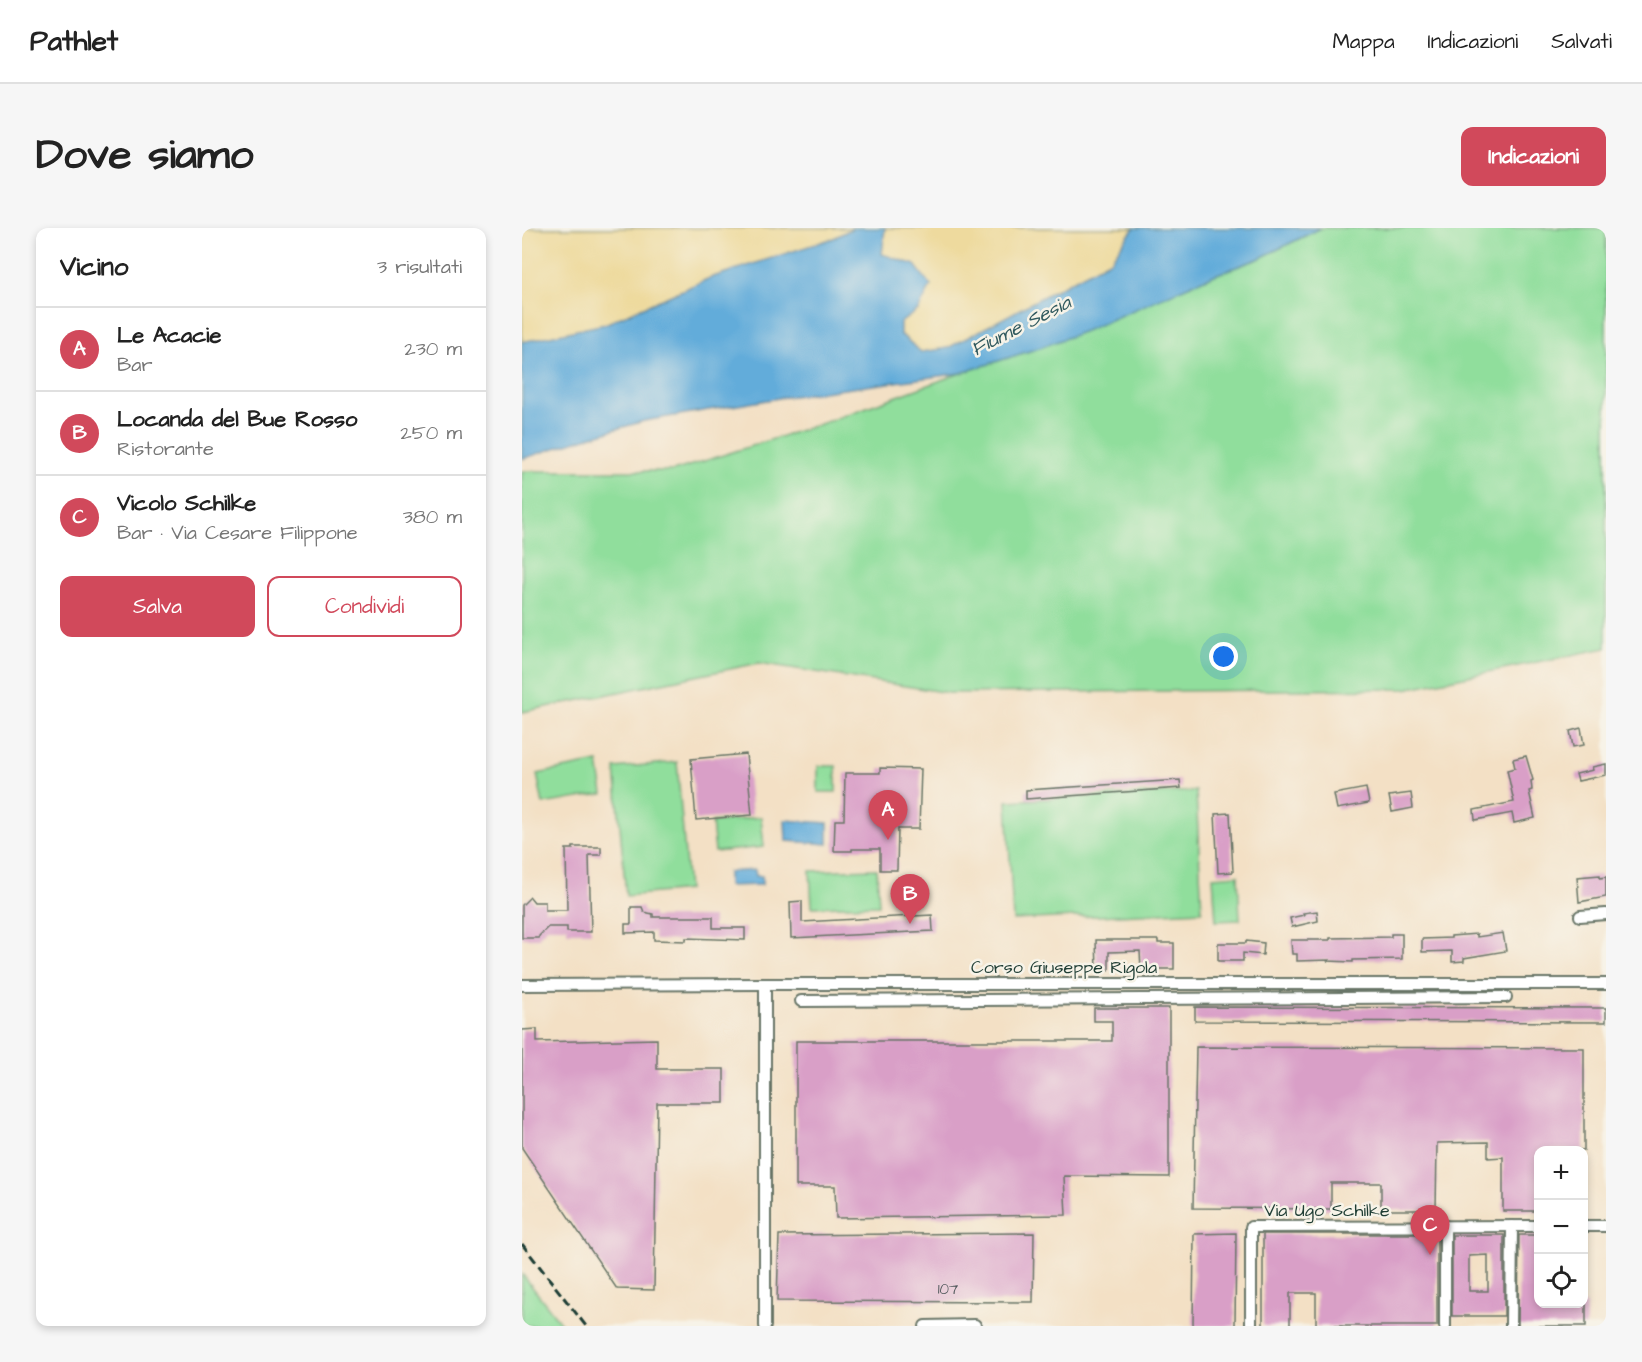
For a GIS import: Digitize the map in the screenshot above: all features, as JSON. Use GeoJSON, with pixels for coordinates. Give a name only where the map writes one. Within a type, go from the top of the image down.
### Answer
{"type":"FeatureCollection","features":[{"type":"Feature","properties":{"kind":"street"},"geometry":{"type":"LineString","coordinates":[[1580,916],[1606,914]]}},
{"type":"Feature","properties":{"kind":"street"},"geometry":{"type":"LineString","coordinates":[[765,984],[765,1326]]}},
{"type":"Feature","properties":{"kind":"street","name":"Corso Giuseppe Rigola"},"geometry":{"type":"LineString","coordinates":[[522,985],[1606,984]]}},
{"type":"Feature","properties":{"kind":"street"},"geometry":{"type":"LineString","coordinates":[[801,1001],[1506,997]]}},
{"type":"Feature","properties":{"kind":"street"},"geometry":{"type":"LineString","coordinates":[[1511,1326],[1512,1226]]}},
{"type":"Feature","properties":{"kind":"street","name":"Via Ugo Schilke"},"geometry":{"type":"LineString","coordinates":[[1251,1326],[1251,1227],[1534,1226]]}},
{"type":"Feature","properties":{"kind":"street"},"geometry":{"type":"LineString","coordinates":[[1588,1226],[1606,1226]]}},
{"type":"Feature","properties":{"kind":"street"},"geometry":{"type":"LineString","coordinates":[[1445,1227],[1445,1326]]}},
{"type":"Feature","properties":{"kind":"street"},"geometry":{"type":"LineString","coordinates":[[925,1326],[975,1326]]}},
{"type":"Feature","properties":{"kind":"green space"},"geometry":{"type":"Polygon","coordinates":[[[1321,228],[1606,228],[1606,648],[1405,689],[949,693],[759,663],[522,712],[522,471],[673,471],[823,423],[961,373],[1042,347],[1209,277],[1258,259],[1321,228]]]}},
{"type":"Feature","properties":{"kind":"green space"},"geometry":{"type":"Polygon","coordinates":[[[598,762],[603,794],[543,804],[537,774],[598,762]]]}},
{"type":"Feature","properties":{"kind":"green space"},"geometry":{"type":"Polygon","coordinates":[[[677,762],[688,890],[626,896],[615,768],[677,762]]]}},
{"type":"Feature","properties":{"kind":"green space"},"geometry":{"type":"Polygon","coordinates":[[[818,766],[836,766],[836,792],[818,792],[818,766]]]}},
{"type":"Feature","properties":{"kind":"green space"},"geometry":{"type":"Polygon","coordinates":[[[1196,791],[1202,911],[1013,920],[1007,801],[1196,791]]]}},
{"type":"Feature","properties":{"kind":"green space"},"geometry":{"type":"Polygon","coordinates":[[[761,817],[764,847],[715,852],[712,822],[761,817]]]}},
{"type":"Feature","properties":{"kind":"green space"},"geometry":{"type":"Polygon","coordinates":[[[877,869],[879,905],[812,907],[810,871],[877,869]]]}},
{"type":"Feature","properties":{"kind":"green space"},"geometry":{"type":"Polygon","coordinates":[[[1238,875],[1240,920],[1216,921],[1213,877],[1238,875]]]}},
{"type":"Feature","properties":{"kind":"green space"},"geometry":{"type":"Polygon","coordinates":[[[522,1274],[563,1326],[522,1326],[522,1274]]]}},
{"type":"Feature","properties":{"kind":"sand"},"geometry":{"type":"Polygon","coordinates":[[[522,228],[853,228],[834,238],[710,278],[605,324],[522,342],[522,228]]]}},
{"type":"Feature","properties":{"kind":"sand"},"geometry":{"type":"Polygon","coordinates":[[[885,228],[1134,228],[1111,260],[948,348],[921,352],[900,333],[900,323],[918,310],[882,254],[885,228]]]}},
{"type":"Feature","properties":{"kind":"water","name":"Fiume Sesia"},"geometry":{"type":"Polygon","coordinates":[[[853,228],[885,228],[882,254],[915,265],[931,286],[918,310],[900,323],[900,334],[921,352],[948,348],[1111,260],[1134,228],[1321,228],[1258,259],[1209,277],[1085,331],[961,373],[779,398],[644,421],[522,459],[522,342],[605,324],[710,278],[834,238],[853,228]]]}},
{"type":"Feature","properties":{"kind":"water"},"geometry":{"type":"Polygon","coordinates":[[[785,820],[828,823],[828,844],[786,841],[785,820]]]}},
{"type":"Feature","properties":{"kind":"water"},"geometry":{"type":"Polygon","coordinates":[[[755,870],[756,876],[762,876],[762,885],[728,886],[728,872],[755,870]]]}},
{"type":"Feature","properties":{"kind":"building"},"geometry":{"type":"Polygon","coordinates":[[[1581,728],[1584,745],[1573,747],[1570,731],[1581,728]]]}},
{"type":"Feature","properties":{"kind":"building"},"geometry":{"type":"Polygon","coordinates":[[[746,754],[752,815],[696,820],[691,759],[746,754]]]}},
{"type":"Feature","properties":{"kind":"building"},"geometry":{"type":"Polygon","coordinates":[[[1526,756],[1533,780],[1531,781],[1532,790],[1529,791],[1535,818],[1514,823],[1512,813],[1475,820],[1474,810],[1514,802],[1507,770],[1515,768],[1513,759],[1526,756]]]}},
{"type":"Feature","properties":{"kind":"building"},"geometry":{"type":"Polygon","coordinates":[[[1606,764],[1606,775],[1578,781],[1576,774],[1606,764]]]}},
{"type":"Feature","properties":{"kind":"building"},"geometry":{"type":"Polygon","coordinates":[[[880,768],[921,769],[919,829],[898,829],[897,870],[880,870],[880,849],[834,851],[835,820],[844,820],[845,773],[880,773],[880,768]]]}},
{"type":"Feature","properties":{"kind":"building"},"geometry":{"type":"Polygon","coordinates":[[[1180,780],[1181,788],[1026,799],[1026,790],[1180,780]]]}},
{"type":"Feature","properties":{"kind":"building"},"geometry":{"type":"Polygon","coordinates":[[[1366,788],[1369,803],[1337,809],[1334,794],[1366,788]]]}},
{"type":"Feature","properties":{"kind":"building"},"geometry":{"type":"Polygon","coordinates":[[[1411,793],[1413,808],[1392,812],[1389,796],[1411,793]]]}},
{"type":"Feature","properties":{"kind":"building"},"geometry":{"type":"Polygon","coordinates":[[[1230,813],[1233,872],[1218,873],[1215,814],[1230,813]]]}},
{"type":"Feature","properties":{"kind":"building"},"geometry":{"type":"Polygon","coordinates":[[[573,847],[601,847],[601,855],[589,855],[591,932],[567,932],[567,927],[548,927],[539,938],[522,938],[522,905],[530,897],[534,902],[545,902],[545,910],[567,910],[566,849],[573,849],[573,847]]]}},
{"type":"Feature","properties":{"kind":"building"},"geometry":{"type":"Polygon","coordinates":[[[1600,875],[1600,878],[1606,877],[1606,897],[1579,902],[1577,877],[1600,875]]]}},
{"type":"Feature","properties":{"kind":"building"},"geometry":{"type":"Polygon","coordinates":[[[802,901],[802,922],[932,915],[933,931],[791,938],[790,902],[802,901]]]}},
{"type":"Feature","properties":{"kind":"building"},"geometry":{"type":"Polygon","coordinates":[[[631,907],[642,907],[644,912],[653,914],[653,917],[713,917],[713,928],[745,928],[745,940],[686,938],[686,941],[654,940],[654,932],[625,933],[625,924],[631,924],[631,907]]]}},
{"type":"Feature","properties":{"kind":"building"},"geometry":{"type":"Polygon","coordinates":[[[1317,911],[1318,921],[1292,927],[1290,918],[1317,911]]]}},
{"type":"Feature","properties":{"kind":"building"},"geometry":{"type":"Polygon","coordinates":[[[1503,933],[1506,951],[1464,958],[1464,961],[1452,962],[1452,951],[1422,952],[1422,939],[1477,934],[1477,937],[1503,933]]]}},
{"type":"Feature","properties":{"kind":"building"},"geometry":{"type":"Polygon","coordinates":[[[1391,934],[1402,934],[1402,959],[1353,960],[1353,962],[1297,961],[1297,954],[1292,954],[1291,940],[1391,937],[1391,934]]]}},
{"type":"Feature","properties":{"kind":"building"},"geometry":{"type":"Polygon","coordinates":[[[1096,940],[1158,940],[1158,943],[1174,943],[1174,969],[1141,969],[1140,951],[1109,952],[1109,970],[1097,970],[1096,940]]]}},
{"type":"Feature","properties":{"kind":"building"},"geometry":{"type":"Polygon","coordinates":[[[1246,941],[1264,943],[1263,955],[1243,953],[1243,961],[1218,961],[1218,943],[1246,943],[1246,941]]]}},
{"type":"Feature","properties":{"kind":"building"},"geometry":{"type":"Polygon","coordinates":[[[1195,1007],[1606,1008],[1606,1022],[1195,1021],[1195,1007]]]}},
{"type":"Feature","properties":{"kind":"building"},"geometry":{"type":"Polygon","coordinates":[[[1094,1008],[1169,1008],[1169,1177],[1064,1176],[1066,1215],[836,1218],[835,1186],[796,1186],[796,1041],[1112,1041],[1112,1021],[1094,1021],[1094,1008]]]}},
{"type":"Feature","properties":{"kind":"building"},"geometry":{"type":"Polygon","coordinates":[[[537,1029],[537,1042],[657,1039],[657,1069],[724,1069],[724,1103],[657,1103],[654,1290],[617,1289],[522,1148],[522,1030],[537,1029]]]}},
{"type":"Feature","properties":{"kind":"building"},"geometry":{"type":"Polygon","coordinates":[[[1196,1047],[1584,1048],[1584,1146],[1534,1146],[1534,1211],[1503,1211],[1503,1157],[1488,1158],[1488,1142],[1437,1143],[1436,1210],[1381,1210],[1381,1183],[1331,1183],[1331,1209],[1193,1208],[1196,1047]]]}},
{"type":"Feature","properties":{"kind":"building"},"geometry":{"type":"Polygon","coordinates":[[[1034,1233],[1033,1302],[777,1301],[779,1235],[1034,1233]]]}},
{"type":"Feature","properties":{"kind":"building"},"geometry":{"type":"Polygon","coordinates":[[[1236,1233],[1235,1326],[1193,1326],[1194,1234],[1236,1233]]]}},
{"type":"Feature","properties":{"kind":"building"},"geometry":{"type":"Polygon","coordinates":[[[1263,1234],[1437,1234],[1437,1326],[1316,1326],[1316,1293],[1290,1293],[1290,1326],[1263,1326],[1263,1234]]]}},
{"type":"Feature","properties":{"kind":"building"},"geometry":{"type":"Polygon","coordinates":[[[1452,1235],[1504,1235],[1504,1316],[1452,1316],[1452,1235]],[[1488,1255],[1469,1256],[1469,1291],[1488,1291],[1488,1255]]]}},
{"type":"Feature","properties":{"kind":"building"},"geometry":{"type":"Polygon","coordinates":[[[1519,1235],[1534,1235],[1534,1308],[1586,1308],[1586,1326],[1518,1326],[1519,1235]]]}},
{"type":"Feature","properties":{"kind":"railway"},"geometry":{"type":"LineString","coordinates":[[522,1244],[586,1326]]}},
{"type":"Feature","properties":{"kind":"place","name":"Le Acacie"},"geometry":{"type":"Point","coordinates":[888,840]}},
{"type":"Feature","properties":{"kind":"place","name":"Locanda del Bue Rosso"},"geometry":{"type":"Point","coordinates":[910,924]}},
{"type":"Feature","properties":{"kind":"place","name":"Vicolo Schilke"},"geometry":{"type":"Point","coordinates":[1430,1255]}}]}
